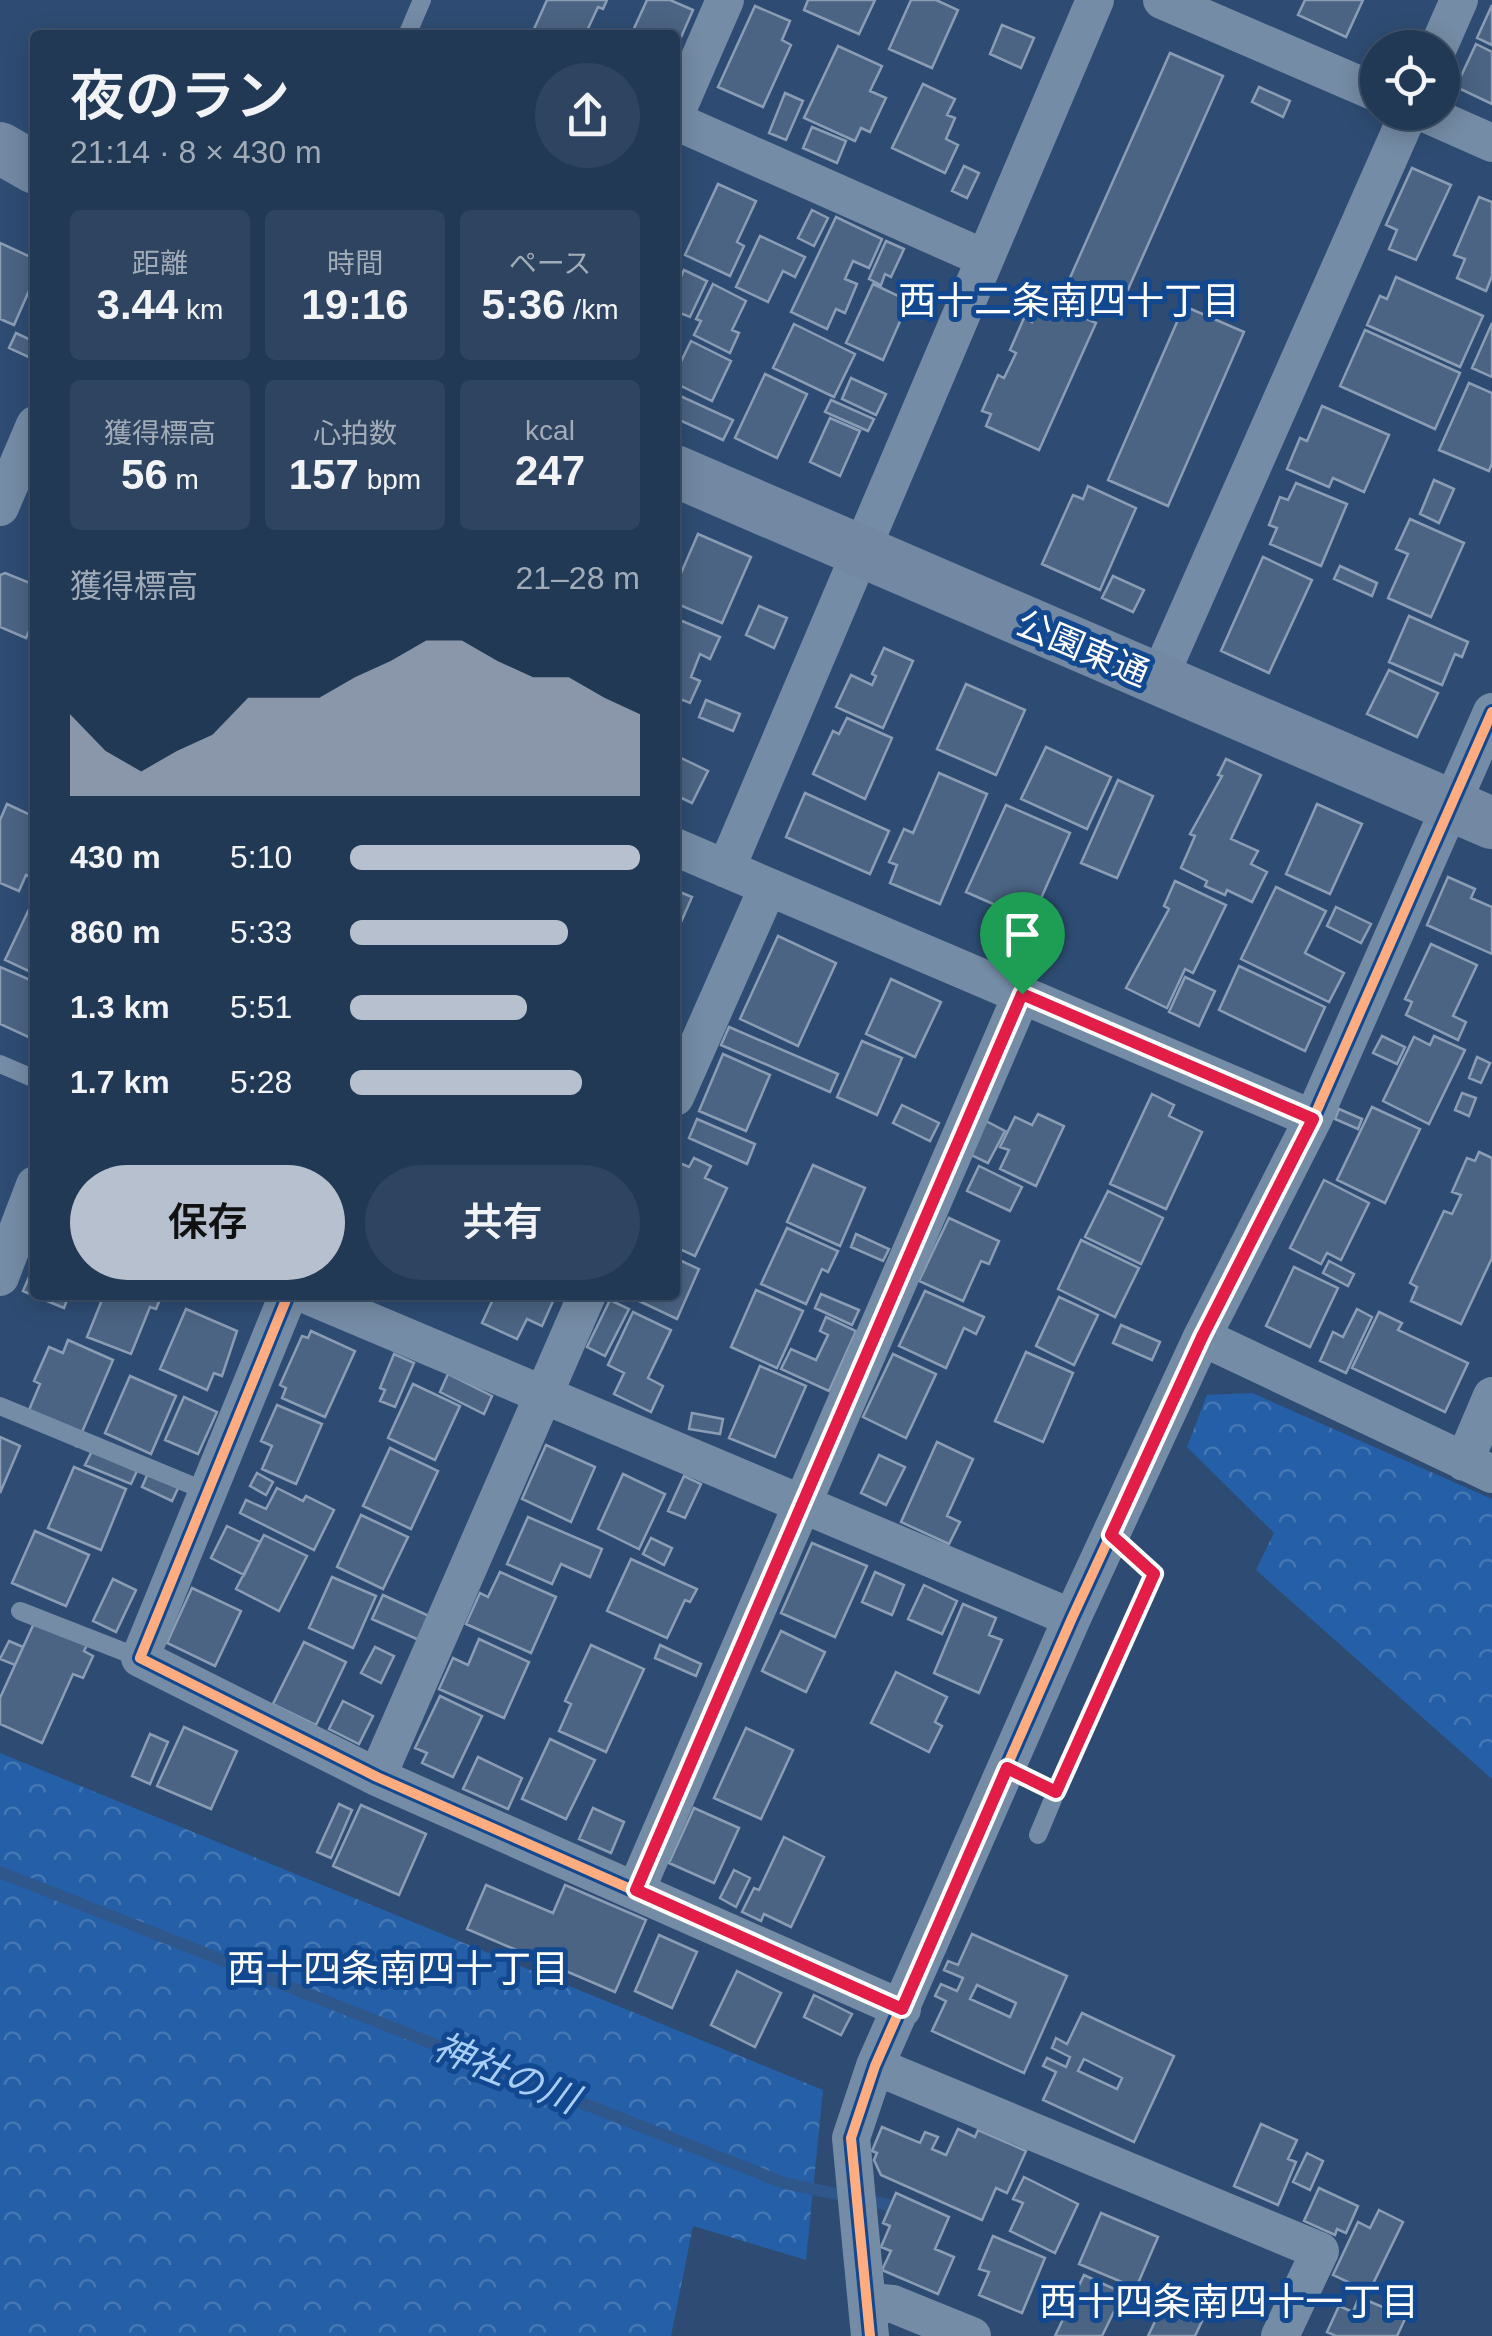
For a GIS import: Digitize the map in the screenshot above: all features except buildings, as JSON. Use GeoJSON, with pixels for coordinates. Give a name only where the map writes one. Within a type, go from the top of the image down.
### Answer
{"type":"FeatureCollection","features":[{"type":"Feature","properties":{"kind":"street"},"geometry":{"type":"LineString","coordinates":[[680,106],[725,0]]}},
{"type":"Feature","properties":{"kind":"street"},"geometry":{"type":"LineString","coordinates":[[726,869],[1094,0]]}},
{"type":"Feature","properties":{"kind":"street"},"geometry":{"type":"LineString","coordinates":[[1162,0],[1360,85]]}},
{"type":"Feature","properties":{"kind":"street"},"geometry":{"type":"LineString","coordinates":[[1446,30],[1459,0]]}},
{"type":"Feature","properties":{"kind":"street"},"geometry":{"type":"LineString","coordinates":[[680,120],[984,258]]}},
{"type":"Feature","properties":{"kind":"street"},"geometry":{"type":"LineString","coordinates":[[1460,129],[1492,143]]}},
{"type":"Feature","properties":{"kind":"street"},"geometry":{"type":"LineString","coordinates":[[1158,680],[1402,130]]}},
{"type":"Feature","properties":{"kind":"street"},"geometry":{"type":"LineString","coordinates":[[0,148],[30,165]]}},
{"type":"Feature","properties":{"kind":"street"},"geometry":{"type":"LineString","coordinates":[[0,506],[30,437]]}},
{"type":"Feature","properties":{"kind":"street","name":"公園東通"},"geometry":{"type":"LineString","coordinates":[[680,473],[1472,815]]}},
{"type":"Feature","properties":{"kind":"street"},"geometry":{"type":"LineString","coordinates":[[972,2336],[892,2304],[869,2319],[851,2138],[876,2066],[1072,1618],[1202,1337],[1472,815],[1492,712]]}},
{"type":"Feature","properties":{"kind":"street"},"geometry":{"type":"LineString","coordinates":[[680,850],[1313,1119]]}},
{"type":"Feature","properties":{"kind":"street"},"geometry":{"type":"LineString","coordinates":[[680,1086],[768,887]]}},
{"type":"Feature","properties":{"kind":"street"},"geometry":{"type":"LineString","coordinates":[[636,1890],[1022,994]]}},
{"type":"Feature","properties":{"kind":"street"},"geometry":{"type":"LineString","coordinates":[[0,1278],[7,1237],[30,1195]]}},
{"type":"Feature","properties":{"kind":"street"},"geometry":{"type":"LineString","coordinates":[[286,1300],[140,1658],[377,1778],[902,2009]]}},
{"type":"Feature","properties":{"kind":"street"},"geometry":{"type":"LineString","coordinates":[[319,1300],[1072,1618]]}},
{"type":"Feature","properties":{"kind":"street"},"geometry":{"type":"LineString","coordinates":[[377,1778],[584,1300]]}},
{"type":"Feature","properties":{"kind":"street"},"geometry":{"type":"LineString","coordinates":[[1202,1337],[1478,1468],[1492,1396]]}},
{"type":"Feature","properties":{"kind":"street"},"geometry":{"type":"LineString","coordinates":[[876,2066],[1320,2251],[1280,2336]]}},
{"type":"Feature","properties":{"kind":"lane"},"geometry":{"type":"LineString","coordinates":[[409,30],[422,0]]}},
{"type":"Feature","properties":{"kind":"lane"},"geometry":{"type":"LineString","coordinates":[[0,1064],[30,1077]]}},
{"type":"Feature","properties":{"kind":"lane"},"geometry":{"type":"LineString","coordinates":[[0,1406],[208,1492]]}},
{"type":"Feature","properties":{"kind":"lane"},"geometry":{"type":"LineString","coordinates":[[1038,1836],[1154,1574],[1111,1535]]}},
{"type":"Feature","properties":{"kind":"lane"},"geometry":{"type":"LineString","coordinates":[[20,1611],[140,1658]]}},
{"type":"Feature","properties":{"kind":"lane"},"geometry":{"type":"LineString","coordinates":[[1007,1768],[1056,1792]]}},
{"type":"Feature","properties":{"kind":"green space"},"geometry":{"type":"Polygon","coordinates":[[[1252,1393],[1492,1499],[1492,1779],[1256,1570],[1274,1533],[1187,1447],[1207,1395],[1252,1393]]]}},
{"type":"Feature","properties":{"kind":"green space"},"geometry":{"type":"Polygon","coordinates":[[[0,1753],[823,2090],[806,2260],[693,2226],[671,2336],[0,2336],[0,1753]]]}},
{"type":"Feature","properties":{"kind":"waterway","name":"神社の川"},"geometry":{"type":"LineString","coordinates":[[0,1872],[784,2183],[889,2205],[895,2221]]}},
{"type":"Feature","properties":{"kind":"cycle path"},"geometry":{"type":"LineString","coordinates":[[870,2336],[851,2138],[875,2066],[1072,1618],[1202,1337],[1313,1119],[1492,712]]}},
{"type":"Feature","properties":{"kind":"cycle path"},"geometry":{"type":"LineString","coordinates":[[286,1300],[140,1658],[377,1777],[902,2009]]}},
{"type":"Feature","properties":{"kind":"district","name":"西十二条南四十丁目"},"geometry":{"type":"Point","coordinates":[1069,301]}},
{"type":"Feature","properties":{"kind":"district","name":"西十四条南四十丁目"},"geometry":{"type":"Point","coordinates":[398,1969]}},
{"type":"Feature","properties":{"kind":"district","name":"西十四条南四十一丁目"},"geometry":{"type":"Point","coordinates":[1229,2302]}},
{"type":"Feature","properties":{"kind":"route"},"geometry":{"type":"LineString","coordinates":[[1022,994],[1313,1119],[1202,1337],[1111,1535],[1154,1574],[1056,1792],[1007,1768],[902,2009],[636,1890],[1022,994]]}}]}
